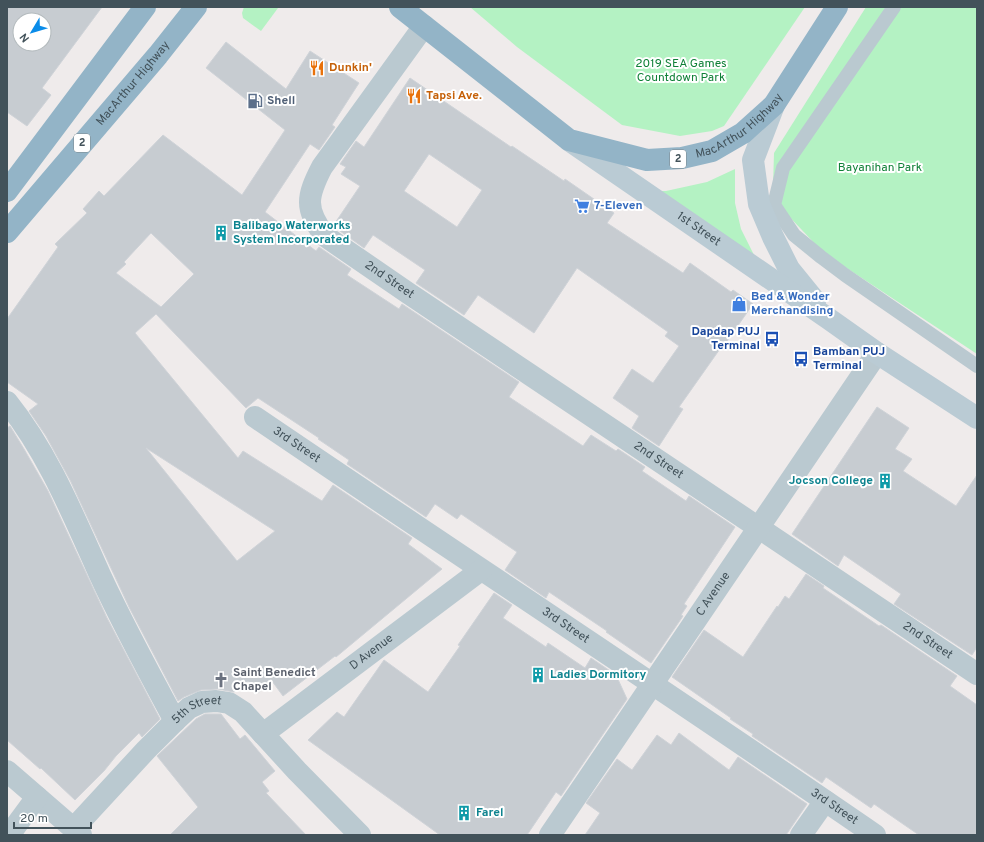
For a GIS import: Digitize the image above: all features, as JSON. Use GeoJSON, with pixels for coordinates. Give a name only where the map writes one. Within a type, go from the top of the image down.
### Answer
{"type":"FeatureCollection","features":[{"type":"Feature","properties":{"kind":"highway"},"geometry":{"type":"LineString","coordinates":[[7,191],[145,7]]}},
{"type":"Feature","properties":{"kind":"highway","name":"MacArthur Highway"},"geometry":{"type":"LineString","coordinates":[[7,232],[158,55],[196,7]]}},
{"type":"Feature","properties":{"kind":"highway","name":"MacArthur Highway"},"geometry":{"type":"LineString","coordinates":[[400,7],[569,140],[647,160],[682,158],[712,151],[743,133],[774,105],[837,7]]}},
{"type":"Feature","properties":{"kind":"main road","name":"1st Street"},"geometry":{"type":"LineString","coordinates":[[774,105],[753,160],[759,204],[789,269],[829,319]]}},
{"type":"Feature","properties":{"kind":"main road","name":"1st Street"},"geometry":{"type":"LineString","coordinates":[[569,140],[829,319],[877,354],[977,418]]}},
{"type":"Feature","properties":{"kind":"street","name":"2nd Street"},"geometry":{"type":"LineString","coordinates":[[424,26],[322,167],[314,182],[310,200],[311,213],[316,224],[325,236],[408,294],[977,674]]}},
{"type":"Feature","properties":{"kind":"street","name":"C Avenue"},"geometry":{"type":"LineString","coordinates":[[550,835],[877,354]]}},
{"type":"Feature","properties":{"kind":"street"},"geometry":{"type":"LineString","coordinates":[[7,402],[36,442],[115,607],[175,721]]}},
{"type":"Feature","properties":{"kind":"street","name":"3rd Street"},"geometry":{"type":"LineString","coordinates":[[255,417],[481,570],[652,683],[875,835]]}},
{"type":"Feature","properties":{"kind":"street","name":"D Avenue"},"geometry":{"type":"LineString","coordinates":[[263,734],[481,570]]}},
{"type":"Feature","properties":{"kind":"street","name":"5th Street"},"geometry":{"type":"LineString","coordinates":[[78,831],[146,750],[175,721],[189,708],[202,702],[216,701],[229,703],[243,712],[360,835]]}},
{"type":"Feature","properties":{"kind":"street"},"geometry":{"type":"LineString","coordinates":[[7,771],[78,831]]}},
{"type":"Feature","properties":{"kind":"street"},"geometry":{"type":"LineString","coordinates":[[9,835],[37,797]]}},
{"type":"Feature","properties":{"kind":"street"},"geometry":{"type":"LineString","coordinates":[[801,835],[825,801]]}},
{"type":"Feature","properties":{"kind":"lane"},"geometry":{"type":"LineString","coordinates":[[894,7],[782,168],[774,205],[794,235],[820,257],[977,366]]}},
{"type":"Feature","properties":{"kind":"green space"},"geometry":{"type":"Polygon","coordinates":[[[244,7],[278,8],[261,31],[243,18],[242,13],[244,7]]]}},
{"type":"Feature","properties":{"kind":"green space","name":"2019 SEA Games Countdown Park"},"geometry":{"type":"Polygon","coordinates":[[[470,7],[805,7],[724,126],[712,131],[680,136],[622,125],[517,47],[470,7]]]}},
{"type":"Feature","properties":{"kind":"green space","name":"Bayanihan Park"},"geometry":{"type":"Polygon","coordinates":[[[866,7],[977,7],[977,354],[842,265],[819,248],[783,210],[773,187],[774,153],[866,7]]]}},
{"type":"Feature","properties":{"kind":"green space"},"geometry":{"type":"Polygon","coordinates":[[[735,169],[735,203],[741,229],[757,261],[649,191],[666,191],[707,182],[735,169]]]}},
{"type":"Feature","properties":{"kind":"building"},"geometry":{"type":"Polygon","coordinates":[[[7,7],[102,7],[42,88],[51,95],[27,126],[7,112],[7,7]]]}},
{"type":"Feature","properties":{"kind":"building"},"geometry":{"type":"Polygon","coordinates":[[[226,42],[286,89],[310,51],[359,83],[332,125],[335,127],[319,150],[310,144],[265,212],[316,251],[319,247],[351,269],[347,275],[399,309],[402,304],[519,382],[509,397],[583,446],[591,435],[616,451],[618,449],[645,467],[642,471],[686,501],[689,496],[735,527],[684,604],[687,606],[681,615],[683,616],[651,663],[549,592],[546,598],[505,570],[517,552],[461,514],[457,519],[435,504],[426,517],[347,464],[349,460],[318,439],[319,438],[258,398],[246,408],[156,314],[135,333],[238,458],[243,451],[322,501],[333,485],[412,538],[408,544],[442,569],[336,657],[335,656],[283,696],[272,681],[258,693],[248,681],[234,692],[218,689],[201,690],[178,701],[129,607],[70,480],[46,436],[29,411],[38,404],[7,382],[7,319],[58,247],[55,244],[87,213],[83,209],[99,191],[104,196],[163,135],[242,195],[285,130],[206,68],[226,42]],[[151,233],[124,262],[126,264],[116,273],[161,307],[194,274],[151,233]],[[146,448],[237,561],[275,531],[146,448]]]}},
{"type":"Feature","properties":{"kind":"building"},"geometry":{"type":"Polygon","coordinates":[[[410,78],[511,147],[512,146],[564,181],[565,179],[614,213],[607,223],[683,273],[690,263],[731,292],[733,290],[753,304],[679,407],[683,409],[659,446],[632,428],[639,416],[613,398],[632,369],[653,383],[679,346],[665,336],[668,332],[577,268],[534,333],[478,295],[464,315],[416,283],[425,270],[373,235],[364,248],[333,226],[360,186],[341,174],[346,167],[340,164],[356,141],[364,147],[410,78]],[[429,154],[404,191],[457,227],[482,190],[429,154]]]}},
{"type":"Feature","properties":{"kind":"building"},"geometry":{"type":"Polygon","coordinates":[[[877,407],[909,428],[895,449],[912,459],[903,471],[956,506],[977,475],[977,647],[972,655],[894,604],[901,594],[844,555],[838,566],[792,534],[877,407]]]}},
{"type":"Feature","properties":{"kind":"building"},"geometry":{"type":"Polygon","coordinates":[[[10,426],[48,491],[107,618],[160,719],[142,737],[139,733],[75,800],[41,768],[40,769],[7,740],[7,428],[10,426]]]}},
{"type":"Feature","properties":{"kind":"building"},"geometry":{"type":"Polygon","coordinates":[[[806,574],[824,586],[823,588],[879,626],[881,625],[957,676],[950,686],[977,705],[977,835],[919,835],[874,804],[871,808],[826,777],[822,783],[752,736],[753,734],[672,677],[704,630],[743,657],[777,606],[778,607],[785,596],[789,599],[806,574]]]}},
{"type":"Feature","properties":{"kind":"building"},"geometry":{"type":"Polygon","coordinates":[[[494,593],[512,605],[503,618],[546,647],[548,643],[585,668],[591,658],[616,675],[627,699],[561,796],[556,792],[527,835],[440,835],[308,740],[337,712],[344,717],[384,660],[428,692],[494,593]]]}},
{"type":"Feature","properties":{"kind":"building"},"geometry":{"type":"Polygon","coordinates":[[[205,714],[221,714],[240,739],[245,735],[275,771],[262,782],[269,791],[266,793],[306,835],[170,835],[198,807],[157,756],[196,719],[205,714]]]}},
{"type":"Feature","properties":{"kind":"building"},"geometry":{"type":"Polygon","coordinates":[[[679,733],[729,770],[738,757],[807,804],[786,835],[585,835],[600,813],[586,803],[617,759],[632,770],[657,735],[671,745],[679,733]]]}},
{"type":"Feature","properties":{"kind":"place","name":"Dunkin'"},"geometry":{"type":"Point","coordinates":[317,68]}},
{"type":"Feature","properties":{"kind":"place","name":"Tapsi Ave."},"geometry":{"type":"Point","coordinates":[414,96]}},
{"type":"Feature","properties":{"kind":"place","name":"Shell"},"geometry":{"type":"Point","coordinates":[255,101]}},
{"type":"Feature","properties":{"kind":"place","name":"7-Eleven"},"geometry":{"type":"Point","coordinates":[582,206]}},
{"type":"Feature","properties":{"kind":"place","name":"Balibago Waterworks System Incorporated"},"geometry":{"type":"Point","coordinates":[221,233]}},
{"type":"Feature","properties":{"kind":"place","name":"Bed & Wonder Merchandising"},"geometry":{"type":"Point","coordinates":[739,304]}},
{"type":"Feature","properties":{"kind":"place","name":"Dapdap PUJ Terminal"},"geometry":{"type":"Point","coordinates":[772,339]}},
{"type":"Feature","properties":{"kind":"place","name":"Bamban PUJ Terminal"},"geometry":{"type":"Point","coordinates":[801,359]}},
{"type":"Feature","properties":{"kind":"place","name":"Jocson College"},"geometry":{"type":"Point","coordinates":[885,481]}},
{"type":"Feature","properties":{"kind":"place","name":"Ladies Dormitory"},"geometry":{"type":"Point","coordinates":[538,675]}},
{"type":"Feature","properties":{"kind":"place","name":"Saint Benedict Chapel"},"geometry":{"type":"Point","coordinates":[221,680]}},
{"type":"Feature","properties":{"kind":"place","name":"Farel"},"geometry":{"type":"Point","coordinates":[464,813]}}]}
